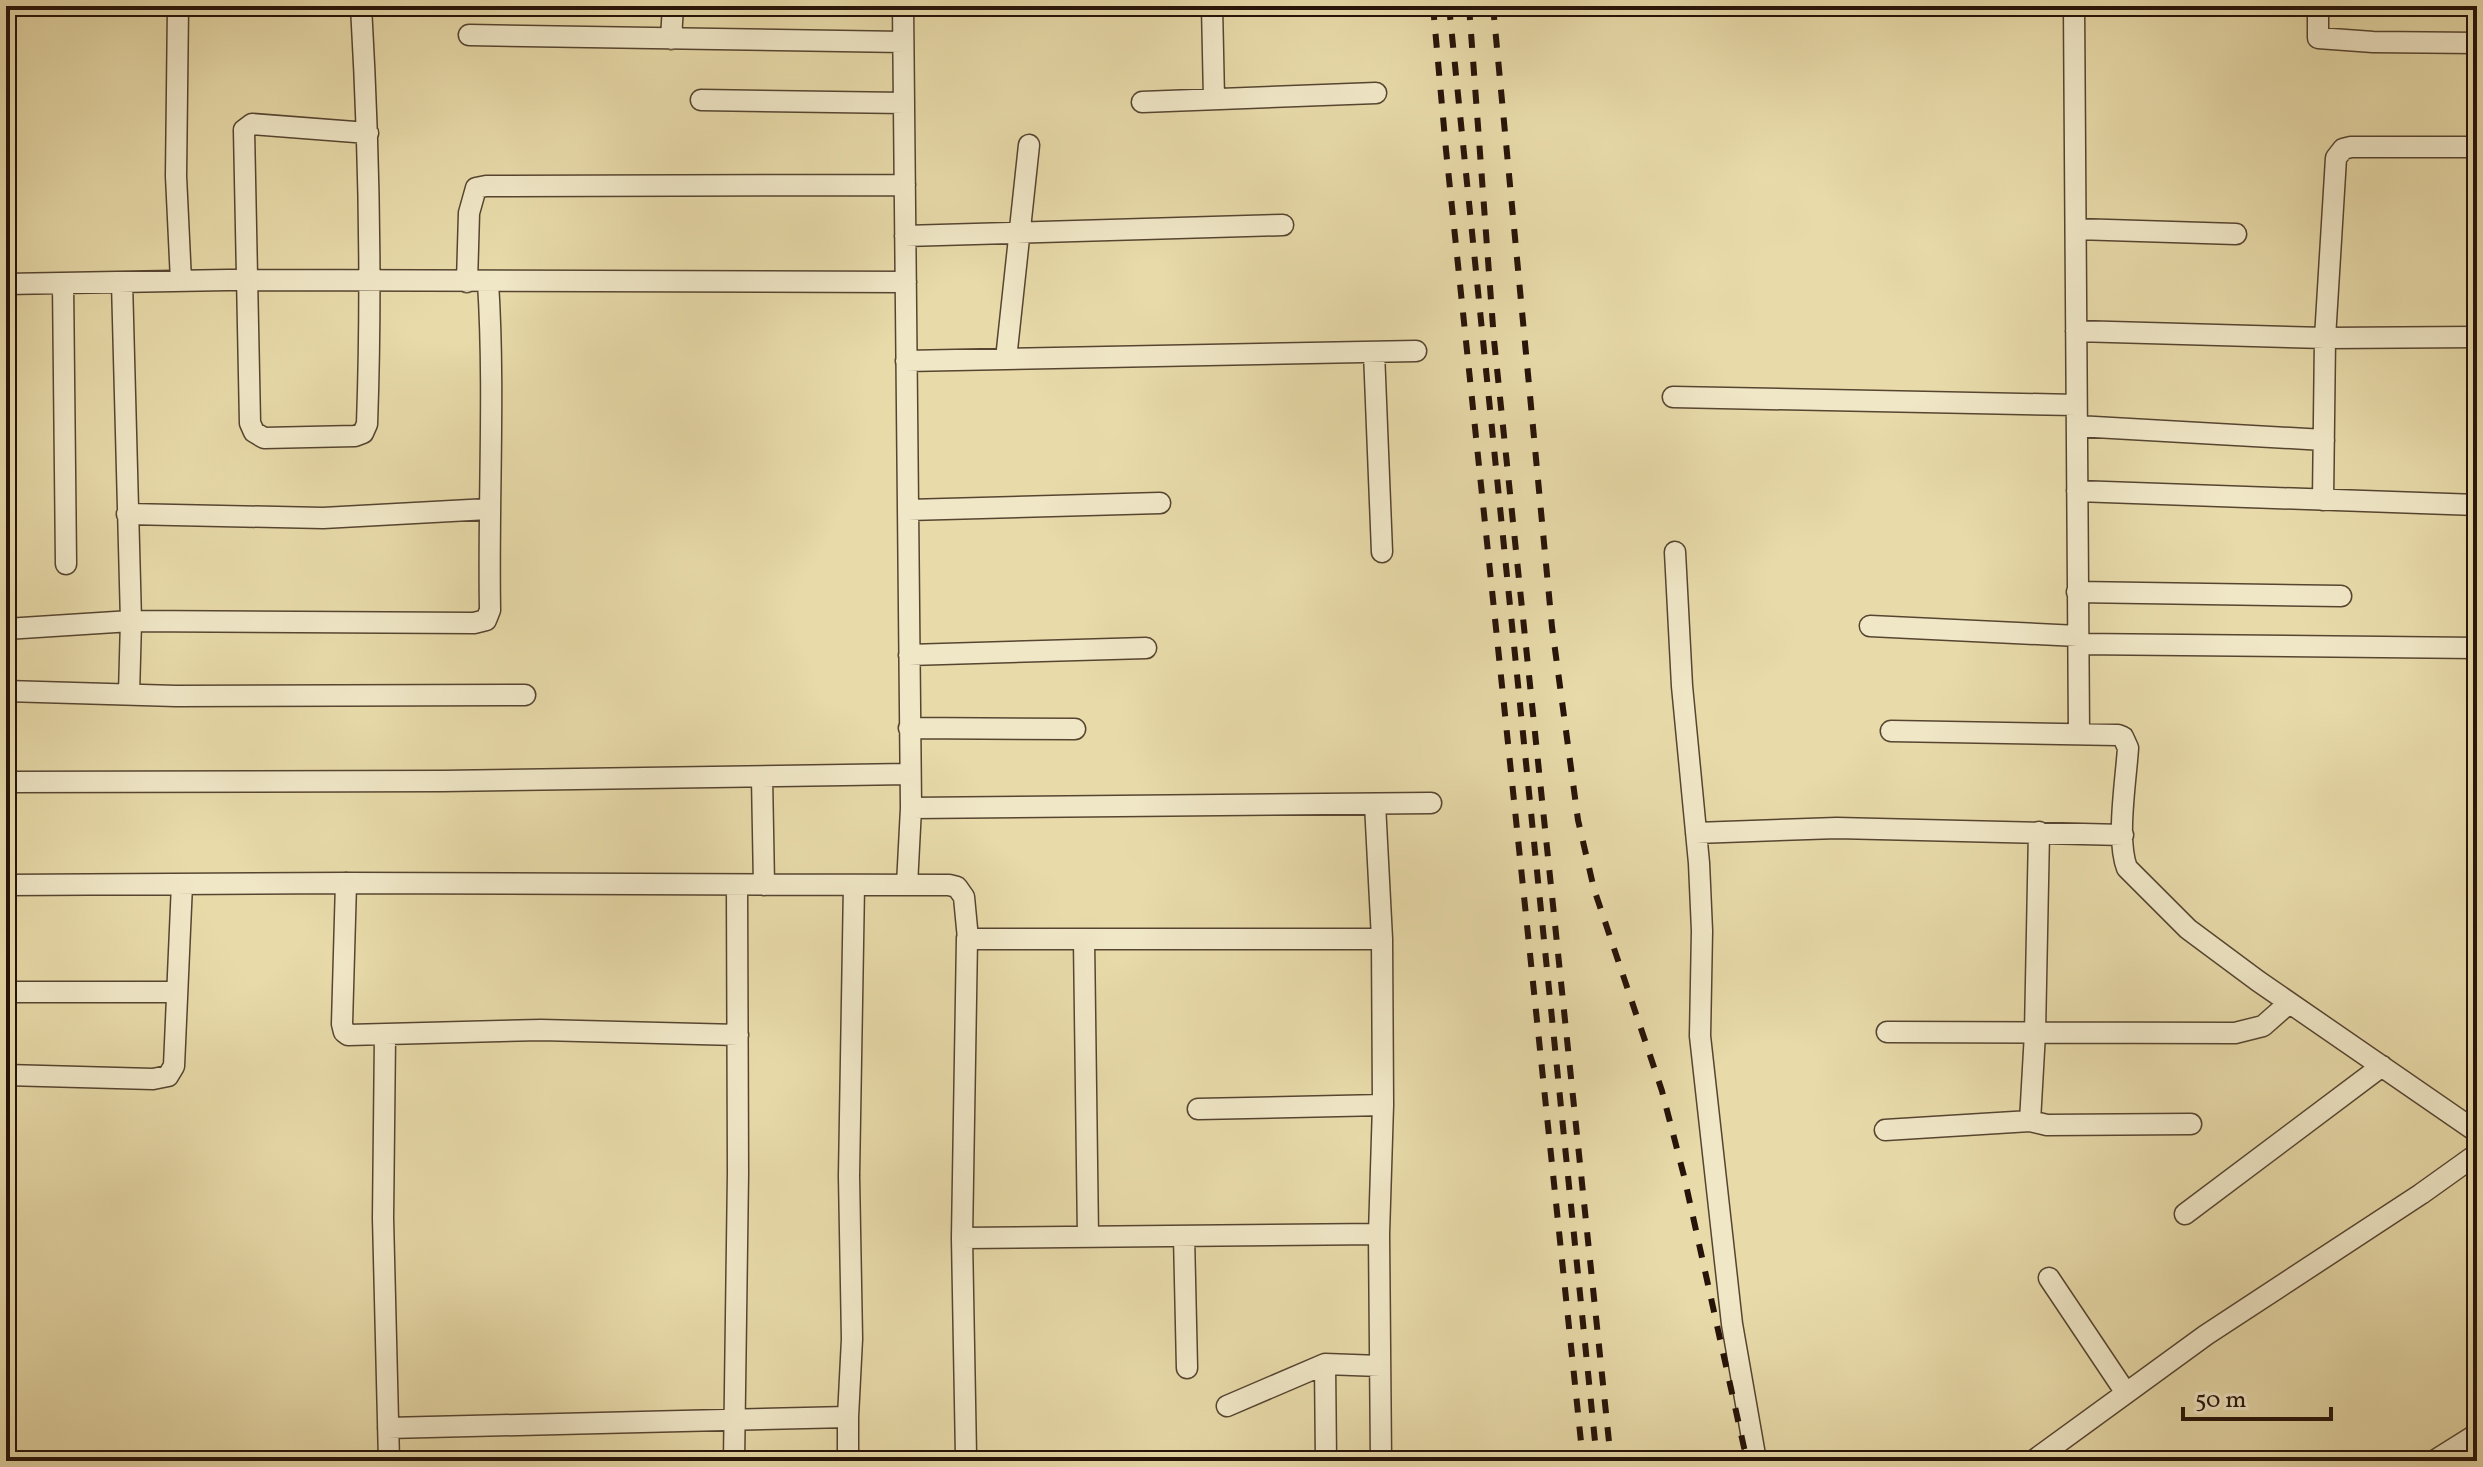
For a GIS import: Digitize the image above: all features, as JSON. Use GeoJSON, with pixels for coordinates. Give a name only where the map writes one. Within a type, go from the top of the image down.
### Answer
{"type":"FeatureCollection","features":[{"type":"Feature","properties":{"kind":"street"},"geometry":{"type":"LineString","coordinates":[[178,6],[176,176],[181,281]]}},
{"type":"Feature","properties":{"kind":"street"},"geometry":{"type":"LineString","coordinates":[[361,6],[368,133],[370,281],[366,429],[355,436],[264,438],[254,432],[250,423],[244,130],[252,124],[368,133]]}},
{"type":"Feature","properties":{"kind":"street"},"geometry":{"type":"LineString","coordinates":[[671,39],[673,6]]}},
{"type":"Feature","properties":{"kind":"street"},"geometry":{"type":"LineString","coordinates":[[903,6],[911,808],[907,885]]}},
{"type":"Feature","properties":{"kind":"street"},"geometry":{"type":"LineString","coordinates":[[1212,6],[1214,99]]}},
{"type":"Feature","properties":{"kind":"street"},"geometry":{"type":"LineString","coordinates":[[2074,6],[2079,734]]}},
{"type":"Feature","properties":{"kind":"street"},"geometry":{"type":"LineString","coordinates":[[2318,6],[2318,38],[2477,43]]}},
{"type":"Feature","properties":{"kind":"street"},"geometry":{"type":"LineString","coordinates":[[469,35],[903,42]]}},
{"type":"Feature","properties":{"kind":"street"},"geometry":{"type":"LineString","coordinates":[[1142,102],[1376,93]]}},
{"type":"Feature","properties":{"kind":"street"},"geometry":{"type":"LineString","coordinates":[[701,100],[904,103]]}},
{"type":"Feature","properties":{"kind":"street"},"geometry":{"type":"LineString","coordinates":[[1006,359],[1029,145]]}},
{"type":"Feature","properties":{"kind":"street"},"geometry":{"type":"LineString","coordinates":[[2323,500],[2325,338],[2336,158],[2351,147],[2477,147]]}},
{"type":"Feature","properties":{"kind":"street"},"geometry":{"type":"LineString","coordinates":[[6,629],[131,621],[474,623],[486,620],[490,610],[488,509],[492,355],[477,282],[469,213],[476,188],[905,185]]}},
{"type":"Feature","properties":{"kind":"street"},"geometry":{"type":"LineString","coordinates":[[905,236],[1283,225]]}},
{"type":"Feature","properties":{"kind":"street"},"geometry":{"type":"LineString","coordinates":[[2076,229],[2236,234]]}},
{"type":"Feature","properties":{"kind":"street"},"geometry":{"type":"LineString","coordinates":[[6,284],[246,280],[906,282]]}},
{"type":"Feature","properties":{"kind":"street"},"geometry":{"type":"LineString","coordinates":[[122,282],[131,621],[129,694]]}},
{"type":"Feature","properties":{"kind":"street"},"geometry":{"type":"LineString","coordinates":[[63,283],[66,564]]}},
{"type":"Feature","properties":{"kind":"street"},"geometry":{"type":"LineString","coordinates":[[2076,331],[2325,338],[2477,337]]}},
{"type":"Feature","properties":{"kind":"street"},"geometry":{"type":"LineString","coordinates":[[906,361],[1416,351]]}},
{"type":"Feature","properties":{"kind":"street"},"geometry":{"type":"LineString","coordinates":[[1374,352],[1382,552]]}},
{"type":"Feature","properties":{"kind":"street"},"geometry":{"type":"LineString","coordinates":[[1673,397],[2076,405]]}},
{"type":"Feature","properties":{"kind":"street"},"geometry":{"type":"LineString","coordinates":[[2077,426],[2324,440]]}},
{"type":"Feature","properties":{"kind":"street"},"geometry":{"type":"LineString","coordinates":[[2077,491],[2477,505]]}},
{"type":"Feature","properties":{"kind":"street"},"geometry":{"type":"LineString","coordinates":[[908,510],[1160,503]]}},
{"type":"Feature","properties":{"kind":"street"},"geometry":{"type":"LineString","coordinates":[[127,514],[323,518],[488,509]]}},
{"type":"Feature","properties":{"kind":"street"},"geometry":{"type":"LineString","coordinates":[[1675,552],[1682,686],[1702,931],[1700,1036],[1732,1324],[1756,1461]]}},
{"type":"Feature","properties":{"kind":"street"},"geometry":{"type":"LineString","coordinates":[[2077,592],[2341,596]]}},
{"type":"Feature","properties":{"kind":"street"},"geometry":{"type":"LineString","coordinates":[[1870,626],[2078,640],[2477,648]]}},
{"type":"Feature","properties":{"kind":"street"},"geometry":{"type":"LineString","coordinates":[[909,655],[1146,648]]}},
{"type":"Feature","properties":{"kind":"street"},"geometry":{"type":"LineString","coordinates":[[6,691],[525,695]]}},
{"type":"Feature","properties":{"kind":"street"},"geometry":{"type":"LineString","coordinates":[[909,728],[1075,729]]}},
{"type":"Feature","properties":{"kind":"street"},"geometry":{"type":"LineString","coordinates":[[1891,731],[2118,735],[2126,742],[2123,859],[2127,868],[2188,929],[2289,1003],[2477,1132]]}},
{"type":"Feature","properties":{"kind":"street"},"geometry":{"type":"LineString","coordinates":[[6,782],[909,774]]}},
{"type":"Feature","properties":{"kind":"street"},"geometry":{"type":"LineString","coordinates":[[762,777],[764,885]]}},
{"type":"Feature","properties":{"kind":"street"},"geometry":{"type":"LineString","coordinates":[[911,808],[1431,803]]}},
{"type":"Feature","properties":{"kind":"street"},"geometry":{"type":"LineString","coordinates":[[1375,804],[1382,939],[1383,1105],[1379,1234],[1381,1461]]}},
{"type":"Feature","properties":{"kind":"street"},"geometry":{"type":"LineString","coordinates":[[1696,833],[1837,828],[2123,835]]}},
{"type":"Feature","properties":{"kind":"street"},"geometry":{"type":"LineString","coordinates":[[2030,1121],[2039,832]]}},
{"type":"Feature","properties":{"kind":"street"},"geometry":{"type":"LineString","coordinates":[[346,883],[344,1032],[353,1036],[541,1030],[738,1035]]}},
{"type":"Feature","properties":{"kind":"street"},"geometry":{"type":"LineString","coordinates":[[6,885],[346,883],[957,887],[966,905],[967,938],[962,1238],[966,1456]]}},
{"type":"Feature","properties":{"kind":"street"},"geometry":{"type":"LineString","coordinates":[[6,1075],[153,1079],[168,1076],[174,1066],[182,884]]}},
{"type":"Feature","properties":{"kind":"street"},"geometry":{"type":"LineString","coordinates":[[734,1461],[737,885]]}},
{"type":"Feature","properties":{"kind":"street"},"geometry":{"type":"LineString","coordinates":[[848,1461],[852,1339],[849,1176],[854,885]]}},
{"type":"Feature","properties":{"kind":"street"},"geometry":{"type":"LineString","coordinates":[[967,938],[1382,939]]}},
{"type":"Feature","properties":{"kind":"street"},"geometry":{"type":"LineString","coordinates":[[1084,940],[1088,1237]]}},
{"type":"Feature","properties":{"kind":"street"},"geometry":{"type":"LineString","coordinates":[[6,992],[177,992]]}},
{"type":"Feature","properties":{"kind":"street"},"geometry":{"type":"LineString","coordinates":[[1887,1032],[2248,1032],[2263,1026],[2289,1003]]}},
{"type":"Feature","properties":{"kind":"street"},"geometry":{"type":"LineString","coordinates":[[385,1036],[383,1218],[389,1461]]}},
{"type":"Feature","properties":{"kind":"street"},"geometry":{"type":"LineString","coordinates":[[2185,1214],[2382,1066]]}},
{"type":"Feature","properties":{"kind":"street"},"geometry":{"type":"LineString","coordinates":[[1198,1109],[1383,1105]]}},
{"type":"Feature","properties":{"kind":"street"},"geometry":{"type":"LineString","coordinates":[[1885,1130],[2030,1121],[2047,1125],[2191,1124]]}},
{"type":"Feature","properties":{"kind":"street"},"geometry":{"type":"LineString","coordinates":[[2033,1461],[2206,1335],[2477,1154]]}},
{"type":"Feature","properties":{"kind":"street"},"geometry":{"type":"LineString","coordinates":[[962,1238],[1379,1234]]}},
{"type":"Feature","properties":{"kind":"street"},"geometry":{"type":"LineString","coordinates":[[1184,1236],[1187,1368]]}},
{"type":"Feature","properties":{"kind":"street"},"geometry":{"type":"LineString","coordinates":[[2049,1278],[2126,1393]]}},
{"type":"Feature","properties":{"kind":"street"},"geometry":{"type":"LineString","coordinates":[[1227,1406],[1325,1364],[1380,1366]]}},
{"type":"Feature","properties":{"kind":"street"},"geometry":{"type":"LineString","coordinates":[[1325,1364],[1326,1461]]}},
{"type":"Feature","properties":{"kind":"street"},"geometry":{"type":"LineString","coordinates":[[388,1428],[848,1417]]}},
{"type":"Feature","properties":{"kind":"street"},"geometry":{"type":"LineString","coordinates":[[2434,1461],[2477,1434]]}},
{"type":"Feature","properties":{"kind":"railway"},"geometry":{"type":"LineString","coordinates":[[1433,6],[1583,1461]]}},
{"type":"Feature","properties":{"kind":"railway"},"geometry":{"type":"LineString","coordinates":[[1449,6],[1597,1461]]}},
{"type":"Feature","properties":{"kind":"railway"},"geometry":{"type":"LineString","coordinates":[[1469,6],[1494,340],[1611,1461]]}},
{"type":"Feature","properties":{"kind":"railway"},"geometry":{"type":"LineString","coordinates":[[1493,6],[1552,627],[1578,820],[1594,889],[1662,1091],[1684,1176],[1747,1461]]}}]}
